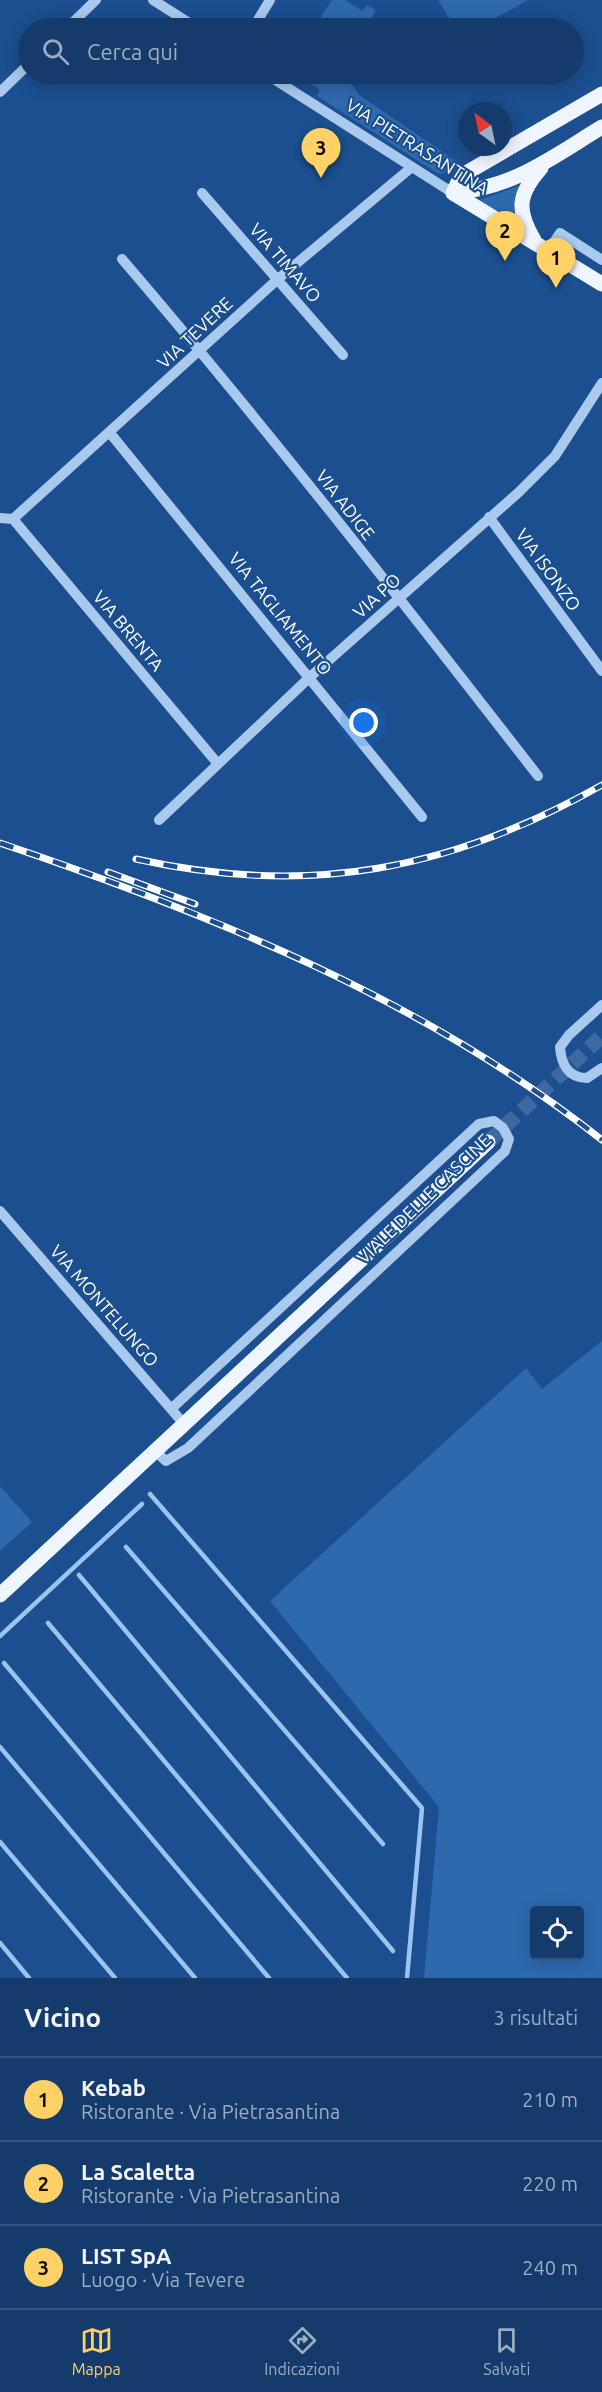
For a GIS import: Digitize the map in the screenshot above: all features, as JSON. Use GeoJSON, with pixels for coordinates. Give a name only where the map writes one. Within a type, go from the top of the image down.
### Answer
{"type":"FeatureCollection","features":[{"type":"Feature","properties":{"kind":"main road"},"geometry":{"type":"LineString","coordinates":[[453,193],[460,176],[602,94]]}},
{"type":"Feature","properties":{"kind":"main road"},"geometry":{"type":"LineString","coordinates":[[453,193],[495,187],[548,160],[602,127]]}},
{"type":"Feature","properties":{"kind":"main road"},"geometry":{"type":"LineString","coordinates":[[542,247],[521,214],[522,200],[528,185],[548,160]]}},
{"type":"Feature","properties":{"kind":"main road","name":"VIA PIETRASANTINA"},"geometry":{"type":"LineString","coordinates":[[453,193],[602,284]]}},
{"type":"Feature","properties":{"kind":"main road","name":"VIALE DELLE CASCINE"},"geometry":{"type":"LineString","coordinates":[[0,1595],[488,1142]]}},
{"type":"Feature","properties":{"kind":"street"},"geometry":{"type":"LineString","coordinates":[[77,18],[96,0]]}},
{"type":"Feature","properties":{"kind":"street"},"geometry":{"type":"LineString","coordinates":[[153,0],[181,18]]}},
{"type":"Feature","properties":{"kind":"street"},"geometry":{"type":"LineString","coordinates":[[259,18],[270,0]]}},
{"type":"Feature","properties":{"kind":"street"},"geometry":{"type":"LineString","coordinates":[[0,92],[18,75]]}},
{"type":"Feature","properties":{"kind":"street","name":"VIA PIETRASANTINA"},"geometry":{"type":"LineString","coordinates":[[282,84],[453,193]]}},
{"type":"Feature","properties":{"kind":"street","name":"VIA TEVERE"},"geometry":{"type":"LineString","coordinates":[[13,519],[278,279],[412,167]]}},
{"type":"Feature","properties":{"kind":"street","name":"VIA TIMAVO"},"geometry":{"type":"LineString","coordinates":[[202,194],[343,355]]}},
{"type":"Feature","properties":{"kind":"street"},"geometry":{"type":"LineString","coordinates":[[542,247],[560,233],[602,260]]}},
{"type":"Feature","properties":{"kind":"street","name":"VIA ADIGE"},"geometry":{"type":"LineString","coordinates":[[122,259],[200,350],[538,776]]}},
{"type":"Feature","properties":{"kind":"street","name":"VIA PO"},"geometry":{"type":"LineString","coordinates":[[159,820],[309,676],[399,598],[555,456],[602,382]]}},
{"type":"Feature","properties":{"kind":"street","name":"VIA TAGLIAMENTO"},"geometry":{"type":"LineString","coordinates":[[110,433],[422,817]]}},
{"type":"Feature","properties":{"kind":"street","name":"VIA ISONZO"},"geometry":{"type":"LineString","coordinates":[[489,517],[602,671]]}},
{"type":"Feature","properties":{"kind":"street"},"geometry":{"type":"LineString","coordinates":[[0,518],[13,519]]}},
{"type":"Feature","properties":{"kind":"street","name":"VIA BRENTA"},"geometry":{"type":"LineString","coordinates":[[13,519],[218,764]]}},
{"type":"Feature","properties":{"kind":"street"},"geometry":{"type":"LineString","coordinates":[[602,1005],[569,1035],[560,1047],[563,1064],[575,1076],[587,1078],[602,1068]]}},
{"type":"Feature","properties":{"kind":"street","name":"VIALE DELLE CASCINE"},"geometry":{"type":"LineString","coordinates":[[155,1450],[166,1461],[188,1448],[318,1329],[505,1150],[509,1139],[503,1128],[494,1121],[484,1121],[479,1124],[171,1409]]}},
{"type":"Feature","properties":{"kind":"street","name":"VIA MONTELUNGO"},"geometry":{"type":"LineString","coordinates":[[0,1210],[184,1424]]}},
{"type":"Feature","properties":{"kind":"shaded area"},"geometry":{"type":"Polygon","coordinates":[[[332,0],[345,0],[363,11],[367,5],[376,10],[372,17],[374,18],[320,18],[332,0]]]}},
{"type":"Feature","properties":{"kind":"shaded area"},"geometry":{"type":"Polygon","coordinates":[[[438,0],[528,0],[495,18],[449,18],[438,0]]]}},
{"type":"Feature","properties":{"kind":"shaded area"},"geometry":{"type":"Polygon","coordinates":[[[311,84],[351,84],[359,95],[462,165],[441,174],[437,173],[317,96],[320,90],[311,84]]]}},
{"type":"Feature","properties":{"kind":"shaded area"},"geometry":{"type":"Polygon","coordinates":[[[521,185],[514,208],[516,222],[479,200],[521,185]]]}},
{"type":"Feature","properties":{"kind":"shaded area"},"geometry":{"type":"Polygon","coordinates":[[[602,1341],[602,1978],[424,1978],[439,1807],[270,1601],[526,1368],[542,1389],[602,1341]]]}},
{"type":"Feature","properties":{"kind":"shaded area"},"geometry":{"type":"Polygon","coordinates":[[[0,1486],[32,1522],[0,1551],[0,1486]]]}},
{"type":"Feature","properties":{"kind":"waterway"},"geometry":{"type":"LineString","coordinates":[[150,1494],[422,1808],[407,1978]]}},
{"type":"Feature","properties":{"kind":"waterway"},"geometry":{"type":"LineString","coordinates":[[0,1636],[142,1504]]}},
{"type":"Feature","properties":{"kind":"waterway"},"geometry":{"type":"LineString","coordinates":[[126,1547],[383,1844]]}},
{"type":"Feature","properties":{"kind":"waterway"},"geometry":{"type":"LineString","coordinates":[[79,1575],[393,1951]]}},
{"type":"Feature","properties":{"kind":"waterway"},"geometry":{"type":"LineString","coordinates":[[48,1623],[347,1978]]}},
{"type":"Feature","properties":{"kind":"waterway"},"geometry":{"type":"LineString","coordinates":[[4,1663],[269,1978]]}},
{"type":"Feature","properties":{"kind":"waterway"},"geometry":{"type":"LineString","coordinates":[[0,1747],[195,1978]]}},
{"type":"Feature","properties":{"kind":"waterway"},"geometry":{"type":"LineString","coordinates":[[0,1842],[115,1978]]}},
{"type":"Feature","properties":{"kind":"waterway"},"geometry":{"type":"LineString","coordinates":[[0,1943],[29,1978]]}},
{"type":"Feature","properties":{"kind":"tunnel"},"geometry":{"type":"LineString","coordinates":[[488,1142],[602,1036]]}},
{"type":"Feature","properties":{"kind":"railway"},"geometry":{"type":"LineString","coordinates":[[136,859],[199,870],[260,876],[319,875],[376,868],[433,856],[489,838],[545,814],[602,785]]}},
{"type":"Feature","properties":{"kind":"railway"},"geometry":{"type":"LineString","coordinates":[[0,843],[159,900],[237,931],[389,1003],[462,1044],[533,1090],[602,1140]]}},
{"type":"Feature","properties":{"kind":"railway"},"geometry":{"type":"LineString","coordinates":[[108,872],[195,904]]}},
{"type":"Feature","properties":{"kind":"place","name":"LIST SpA"},"geometry":{"type":"Point","coordinates":[321,178]}},
{"type":"Feature","properties":{"kind":"place","name":"La Scaletta"},"geometry":{"type":"Point","coordinates":[505,261]}},
{"type":"Feature","properties":{"kind":"place","name":"Kebab"},"geometry":{"type":"Point","coordinates":[556,288]}}]}
